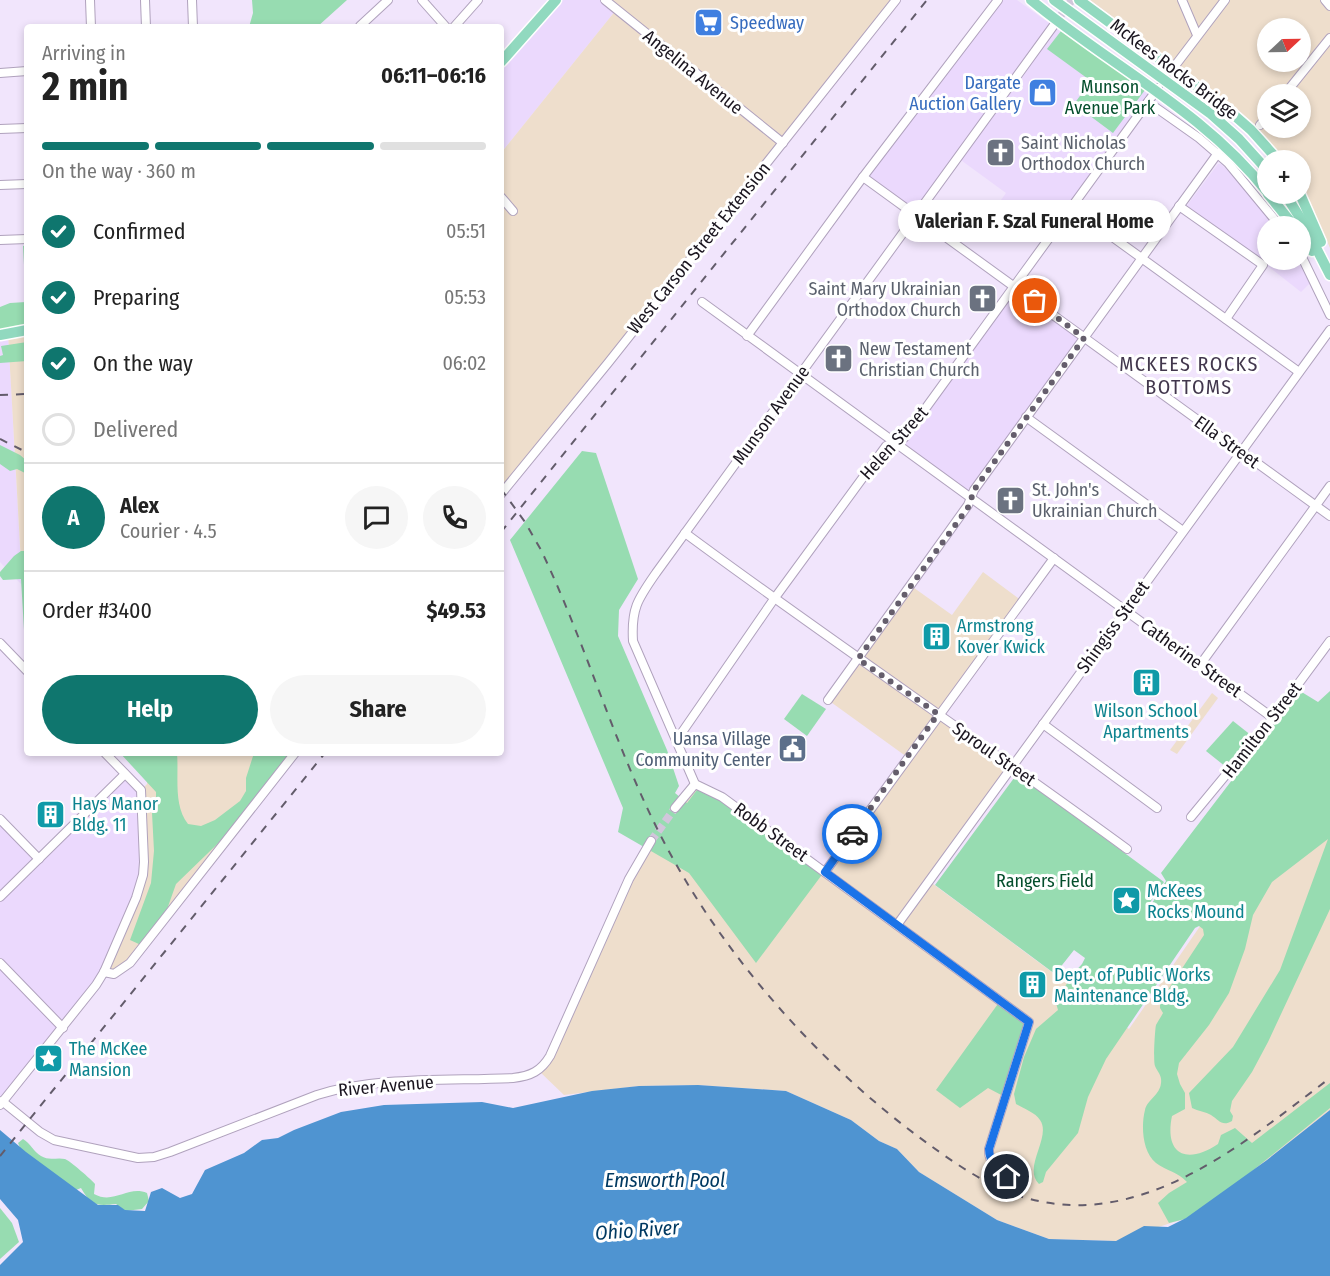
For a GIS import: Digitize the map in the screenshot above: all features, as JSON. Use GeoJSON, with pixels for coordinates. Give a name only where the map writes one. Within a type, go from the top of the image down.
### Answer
{"type":"FeatureCollection","features":[{"type":"Feature","properties":{"kind":"main road"},"geometry":{"type":"LineString","coordinates":[[504,59],[556,0]]}},
{"type":"Feature","properties":{"kind":"main road"},"geometry":{"type":"LineString","coordinates":[[1030,0],[1157,90],[1222,143],[1257,180]]}},
{"type":"Feature","properties":{"kind":"main road","name":"McKees Rocks Bridge"},"geometry":{"type":"LineString","coordinates":[[1054,0],[1211,114],[1257,159]]}},
{"type":"Feature","properties":{"kind":"main road"},"geometry":{"type":"LineString","coordinates":[[1079,0],[1227,109],[1269,150]]}},
{"type":"Feature","properties":{"kind":"main road"},"geometry":{"type":"LineString","coordinates":[[1277,204],[1286,216]]}},
{"type":"Feature","properties":{"kind":"main road"},"geometry":{"type":"LineString","coordinates":[[1291,204],[1304,224],[1330,277]]}},
{"type":"Feature","properties":{"kind":"main road"},"geometry":{"type":"LineString","coordinates":[[1304,204],[1323,246],[1330,277]]}},
{"type":"Feature","properties":{"kind":"main road"},"geometry":{"type":"LineString","coordinates":[[1311,250],[1330,277]]}},
{"type":"Feature","properties":{"kind":"main road"},"geometry":{"type":"LineString","coordinates":[[0,335],[24,331]]}},
{"type":"Feature","properties":{"kind":"street"},"geometry":{"type":"LineString","coordinates":[[90,0],[91,24]]}},
{"type":"Feature","properties":{"kind":"street"},"geometry":{"type":"LineString","coordinates":[[145,0],[146,24]]}},
{"type":"Feature","properties":{"kind":"street"},"geometry":{"type":"LineString","coordinates":[[192,0],[193,24]]}},
{"type":"Feature","properties":{"kind":"street"},"geometry":{"type":"LineString","coordinates":[[362,24],[388,0]]}},
{"type":"Feature","properties":{"kind":"street"},"geometry":{"type":"LineString","coordinates":[[422,0],[444,24]]}},
{"type":"Feature","properties":{"kind":"street"},"geometry":{"type":"LineString","coordinates":[[457,24],[478,0]]}},
{"type":"Feature","properties":{"kind":"street","name":"Angelina Avenue"},"geometry":{"type":"LineString","coordinates":[[605,0],[783,143]]}},
{"type":"Feature","properties":{"kind":"street","name":"West Carson Street Extension"},"geometry":{"type":"LineString","coordinates":[[504,490],[896,0]]}},
{"type":"Feature","properties":{"kind":"street"},"geometry":{"type":"LineString","coordinates":[[747,336],[863,177],[998,0]]}},
{"type":"Feature","properties":{"kind":"street"},"geometry":{"type":"LineString","coordinates":[[1182,0],[1197,35]]}},
{"type":"Feature","properties":{"kind":"street"},"geometry":{"type":"LineString","coordinates":[[1172,69],[1225,0]]}},
{"type":"Feature","properties":{"kind":"street"},"geometry":{"type":"LineString","coordinates":[[1325,0],[1330,6]]}},
{"type":"Feature","properties":{"kind":"street"},"geometry":{"type":"LineString","coordinates":[[434,24],[440,19]]}},
{"type":"Feature","properties":{"kind":"street","name":"Munson Avenue"},"geometry":{"type":"LineString","coordinates":[[676,741],[633,641],[632,624],[637,601],[1054,25]]}},
{"type":"Feature","properties":{"kind":"street"},"geometry":{"type":"LineString","coordinates":[[1293,84],[1330,38]]}},
{"type":"Feature","properties":{"kind":"street"},"geometry":{"type":"LineString","coordinates":[[0,73],[24,71]]}},
{"type":"Feature","properties":{"kind":"street","name":"Helen Street"},"geometry":{"type":"LineString","coordinates":[[676,741],[774,599],[886,446],[904,438],[1157,90]]}},
{"type":"Feature","properties":{"kind":"street"},"geometry":{"type":"LineString","coordinates":[[1148,102],[1218,153],[1272,216]]}},
{"type":"Feature","properties":{"kind":"street"},"geometry":{"type":"LineString","coordinates":[[0,129],[24,128]]}},
{"type":"Feature","properties":{"kind":"street"},"geometry":{"type":"LineString","coordinates":[[828,700],[969,506],[974,490],[1026,417],[1218,153]]}},
{"type":"Feature","properties":{"kind":"street","name":"Ella Street"},"geometry":{"type":"LineString","coordinates":[[863,177],[1330,516]]}},
{"type":"Feature","properties":{"kind":"street"},"geometry":{"type":"LineString","coordinates":[[0,185],[24,184]]}},
{"type":"Feature","properties":{"kind":"street"},"geometry":{"type":"LineString","coordinates":[[504,200],[513,211]]}},
{"type":"Feature","properties":{"kind":"street"},"geometry":{"type":"LineString","coordinates":[[1179,206],[1263,265],[1226,320]]}},
{"type":"Feature","properties":{"kind":"street"},"geometry":{"type":"LineString","coordinates":[[1071,207],[1299,372]]}},
{"type":"Feature","properties":{"kind":"street"},"geometry":{"type":"LineString","coordinates":[[0,240],[24,239]]}},
{"type":"Feature","properties":{"kind":"street"},"geometry":{"type":"LineString","coordinates":[[1308,270],[1330,315]]}},
{"type":"Feature","properties":{"kind":"street","name":"Catherine Street"},"geometry":{"type":"LineString","coordinates":[[702,302],[1273,718]]}},
{"type":"Feature","properties":{"kind":"street","name":"Shingiss Street"},"geometry":{"type":"LineString","coordinates":[[897,925],[1330,330]]}},
{"type":"Feature","properties":{"kind":"street"},"geometry":{"type":"LineString","coordinates":[[1026,417],[1183,531]]}},
{"type":"Feature","properties":{"kind":"street"},"geometry":{"type":"LineString","coordinates":[[1200,665],[1330,486]]}},
{"type":"Feature","properties":{"kind":"street","name":"Sproul Street"},"geometry":{"type":"LineString","coordinates":[[685,533],[774,599],[1127,849]]}},
{"type":"Feature","properties":{"kind":"street"},"geometry":{"type":"LineString","coordinates":[[825,872],[938,714],[1054,558]]}},
{"type":"Feature","properties":{"kind":"street","name":"Hamilton Street"},"geometry":{"type":"LineString","coordinates":[[1191,817],[1273,718],[1330,641]]}},
{"type":"Feature","properties":{"kind":"street"},"geometry":{"type":"LineString","coordinates":[[0,643],[24,668]]}},
{"type":"Feature","properties":{"kind":"street"},"geometry":{"type":"LineString","coordinates":[[1043,724],[1158,808]]}},
{"type":"Feature","properties":{"kind":"street"},"geometry":{"type":"LineString","coordinates":[[675,808],[695,784],[676,741]]}},
{"type":"Feature","properties":{"kind":"street"},"geometry":{"type":"LineString","coordinates":[[1,1103],[89,995],[104,972],[136,898],[143,874],[141,790],[108,756]]}},
{"type":"Feature","properties":{"kind":"street"},"geometry":{"type":"LineString","coordinates":[[104,972],[114,974],[129,963],[293,756]]}},
{"type":"Feature","properties":{"kind":"street"},"geometry":{"type":"LineString","coordinates":[[0,897],[125,774]]}},
{"type":"Feature","properties":{"kind":"street","name":"Robb Street"},"geometry":{"type":"LineString","coordinates":[[695,784],[722,797],[1029,1022],[989,1149],[991,1160],[996,1168],[1018,1186]]}},
{"type":"Feature","properties":{"kind":"street"},"geometry":{"type":"LineString","coordinates":[[0,819],[39,859]]}},
{"type":"Feature","properties":{"kind":"street","name":"River Avenue"},"geometry":{"type":"LineString","coordinates":[[1,1103],[54,1140],[124,1156],[146,1158],[170,1152],[338,1089],[372,1084],[513,1078],[532,1074],[539,1071],[550,1056],[629,879],[651,841]]}},
{"type":"Feature","properties":{"kind":"street"},"geometry":{"type":"LineString","coordinates":[[0,963],[63,1028]]}},
{"type":"Feature","properties":{"kind":"shaded area"},"geometry":{"type":"Polygon","coordinates":[[[556,0],[605,0],[616,10],[504,149],[504,59],[556,0]]]}},
{"type":"Feature","properties":{"kind":"shaded area"},"geometry":{"type":"Polygon","coordinates":[[[605,0],[896,0],[504,490],[504,149],[616,10],[605,0]]]}},
{"type":"Feature","properties":{"kind":"shaded area"},"geometry":{"type":"Polygon","coordinates":[[[998,0],[1017,0],[1152,97],[1046,243],[996,207],[1006,193],[958,158],[916,215],[863,177],[998,0]]]}},
{"type":"Feature","properties":{"kind":"shaded area"},"geometry":{"type":"Polygon","coordinates":[[[1090,0],[1330,0],[1330,248],[1311,204],[1311,150],[1277,150],[1266,138],[1311,138],[1311,84],[1257,84],[1257,127],[1224,98],[1218,105],[1140,49],[1145,41],[1090,0]]]}},
{"type":"Feature","properties":{"kind":"shaded area"},"geometry":{"type":"Polygon","coordinates":[[[1218,164],[1221,164],[1237,179],[1266,216],[1257,216],[1257,258],[1242,246],[1185,208],[1218,164]]]}},
{"type":"Feature","properties":{"kind":"shaded area"},"geometry":{"type":"Polygon","coordinates":[[[1273,270],[1303,270],[1310,283],[1301,292],[1273,270]]]}},
{"type":"Feature","properties":{"kind":"shaded area"},"geometry":{"type":"Polygon","coordinates":[[[1014,286],[1084,338],[971,498],[895,442],[904,437],[1014,286]]]}},
{"type":"Feature","properties":{"kind":"shaded area"},"geometry":{"type":"Polygon","coordinates":[[[24,330],[24,617],[8,333],[24,330]]]}},
{"type":"Feature","properties":{"kind":"shaded area"},"geometry":{"type":"Polygon","coordinates":[[[8,333],[22,585],[0,562],[0,335],[8,333]]]}},
{"type":"Feature","properties":{"kind":"shaded area"},"geometry":{"type":"Polygon","coordinates":[[[983,572],[1022,601],[938,714],[1012,766],[929,881],[1129,1029],[1330,738],[1330,1110],[1267,1160],[1186,1218],[1116,1241],[1049,1239],[997,1220],[919,1172],[897,1149],[879,1141],[851,1120],[786,1091],[698,1085],[639,1086],[564,1095],[539,1071],[629,879],[695,784],[824,872],[907,757],[828,700],[910,585],[952,615],[983,572]]]}},
{"type":"Feature","properties":{"kind":"shaded area"},"geometry":{"type":"Polygon","coordinates":[[[1212,693],[1218,698],[1177,754],[1170,750],[1212,693]]]}},
{"type":"Feature","properties":{"kind":"shaded area"},"geometry":{"type":"Polygon","coordinates":[[[147,756],[293,756],[130,963],[114,974],[104,972],[140,887],[141,790],[147,784],[147,756]]]}},
{"type":"Feature","properties":{"kind":"shaded area"},"geometry":{"type":"Polygon","coordinates":[[[125,774],[141,790],[143,875],[104,972],[0,1105],[0,819],[39,859],[125,774]]]}},
{"type":"Feature","properties":{"kind":"green space"},"geometry":{"type":"Polygon","coordinates":[[[252,0],[347,0],[320,24],[250,24],[253,13],[252,0]]]}},
{"type":"Feature","properties":{"kind":"green space","name":"Munson Avenue Park"},"geometry":{"type":"Polygon","coordinates":[[[1061,31],[1145,90],[1113,133],[1074,104],[1091,81],[1047,49],[1061,31]]]}},
{"type":"Feature","properties":{"kind":"green space"},"geometry":{"type":"Polygon","coordinates":[[[24,302],[24,326],[0,330],[0,307],[10,303],[24,302]]]}},
{"type":"Feature","properties":{"kind":"green space"},"geometry":{"type":"Polygon","coordinates":[[[24,342],[24,361],[0,363],[0,356],[3,355],[1,346],[24,342]]]}},
{"type":"Feature","properties":{"kind":"green space"},"geometry":{"type":"Polygon","coordinates":[[[0,445],[24,458],[24,472],[17,469],[10,471],[0,464],[0,445]]]}},
{"type":"Feature","properties":{"kind":"green space"},"geometry":{"type":"Polygon","coordinates":[[[582,451],[596,453],[638,579],[619,610],[618,636],[667,750],[679,786],[675,793],[687,803],[700,786],[824,872],[756,963],[689,873],[618,832],[623,808],[510,540],[582,451]]]}},
{"type":"Feature","properties":{"kind":"green space"},"geometry":{"type":"Polygon","coordinates":[[[24,551],[24,630],[21,579],[3,580],[0,576],[0,572],[14,556],[24,551]]]}},
{"type":"Feature","properties":{"kind":"green space","name":"Rangers Field"},"geometry":{"type":"Polygon","coordinates":[[[1300,691],[1318,702],[1330,691],[1330,909],[1268,1042],[1252,1072],[1232,1101],[1230,1111],[1233,1116],[1232,1121],[1223,1123],[1209,1114],[1192,1108],[1189,1093],[1233,1047],[1280,970],[1328,839],[1272,882],[1253,915],[1245,949],[1229,993],[1209,1025],[1179,1063],[1177,1074],[1185,1093],[1185,1109],[1172,1116],[1171,1140],[1180,1152],[1188,1155],[1197,1154],[1218,1144],[1221,1135],[1235,1128],[1252,1143],[1330,1083],[1330,1108],[1208,1207],[1189,1218],[1169,1223],[1158,1203],[1187,1182],[1151,1158],[1145,1145],[1144,1116],[1146,1106],[1158,1091],[1161,1083],[1154,1058],[1156,1025],[1163,1013],[1160,1002],[1204,935],[1203,929],[1199,926],[1195,928],[1106,1059],[1088,1097],[1078,1133],[1046,1172],[1043,1182],[1039,1184],[1034,1170],[1043,1127],[1036,1115],[1016,1104],[1014,1094],[1024,1057],[1036,1029],[1058,1010],[1056,1003],[1071,976],[1085,958],[1074,950],[1055,974],[935,885],[1017,774],[1164,882],[1147,907],[1149,908],[1166,881],[1161,873],[1300,691]]]}},
{"type":"Feature","properties":{"kind":"green space"},"geometry":{"type":"Polygon","coordinates":[[[802,694],[826,709],[807,736],[784,719],[802,694]]]}},
{"type":"Feature","properties":{"kind":"green space"},"geometry":{"type":"Polygon","coordinates":[[[1233,721],[1252,736],[1226,767],[1206,751],[1233,721]]]}},
{"type":"Feature","properties":{"kind":"green space"},"geometry":{"type":"Polygon","coordinates":[[[123,756],[177,756],[180,808],[188,824],[201,826],[215,820],[240,801],[246,791],[246,778],[253,756],[288,756],[237,825],[176,884],[165,915],[141,945],[130,940],[151,883],[154,851],[152,813],[156,802],[156,792],[123,756]]]}},
{"type":"Feature","properties":{"kind":"green space"},"geometry":{"type":"Polygon","coordinates":[[[1000,1001],[1028,1022],[1005,1097],[988,1088],[960,1108],[936,1090],[1000,1001]]]}},
{"type":"Feature","properties":{"kind":"green space"},"geometry":{"type":"Polygon","coordinates":[[[23,1139],[41,1156],[65,1159],[71,1163],[95,1184],[94,1194],[108,1197],[140,1191],[147,1193],[149,1201],[142,1209],[125,1211],[116,1204],[95,1204],[81,1188],[71,1192],[21,1150],[18,1143],[23,1139]]]}},
{"type":"Feature","properties":{"kind":"green space"},"geometry":{"type":"Polygon","coordinates":[[[0,1208],[12,1223],[19,1242],[0,1259],[0,1208]]]}},
{"type":"Feature","properties":{"kind":"water","name":"Emsworth Pool"},"geometry":{"type":"Polygon","coordinates":[[[698,1085],[786,1091],[851,1120],[879,1141],[897,1149],[919,1172],[997,1220],[1049,1239],[1116,1241],[1144,1226],[1168,1227],[1186,1218],[1267,1160],[1330,1110],[1330,1276],[0,1276],[0,1265],[23,1242],[18,1220],[0,1199],[0,1130],[98,1205],[118,1205],[125,1210],[145,1211],[151,1192],[162,1188],[180,1198],[192,1194],[205,1170],[244,1153],[262,1140],[278,1138],[341,1112],[384,1105],[482,1102],[513,1108],[592,1091],[639,1086],[698,1085]]]}},
{"type":"Feature","properties":{"kind":"tunnel"},"geometry":{"type":"LineString","coordinates":[[1054,25],[1072,0]]}},
{"type":"Feature","properties":{"kind":"tunnel"},"geometry":{"type":"LineString","coordinates":[[651,841],[675,808]]}},
{"type":"Feature","properties":{"kind":"railway"},"geometry":{"type":"LineString","coordinates":[[504,528],[927,0]]}},
{"type":"Feature","properties":{"kind":"railway"},"geometry":{"type":"LineString","coordinates":[[0,395],[24,394]]}},
{"type":"Feature","properties":{"kind":"railway"},"geometry":{"type":"LineString","coordinates":[[0,439],[22,450]]}},
{"type":"Feature","properties":{"kind":"railway"},"geometry":{"type":"LineString","coordinates":[[504,493],[525,522],[541,550],[573,623],[647,808],[689,886],[716,928],[779,1008],[814,1045],[888,1113],[937,1150],[990,1184],[1013,1194],[1047,1203],[1071,1205],[1106,1203],[1137,1196],[1196,1171],[1252,1136],[1330,1078]]}},
{"type":"Feature","properties":{"kind":"railway"},"geometry":{"type":"LineString","coordinates":[[0,1156],[323,756]]}},
{"type":"Feature","properties":{"kind":"way so far"},"geometry":{"type":"LineString","coordinates":[[852,834],[938,714],[858,659],[969,506],[974,490],[1084,338],[1035,301]]}},
{"type":"Feature","properties":{"kind":"place","name":"Speedway"},"geometry":{"type":"Point","coordinates":[709,23]}},
{"type":"Feature","properties":{"kind":"place","name":"Dargate Auction Gallery"},"geometry":{"type":"Point","coordinates":[1042,93]}},
{"type":"Feature","properties":{"kind":"place","name":"Saint Nicholas Orthodox Church"},"geometry":{"type":"Point","coordinates":[1000,153]}},
{"type":"Feature","properties":{"kind":"place","name":"Saint Mary Ukrainian Orthodox Church"},"geometry":{"type":"Point","coordinates":[982,299]}},
{"type":"Feature","properties":{"kind":"place","name":"Valerian F. Szal Funeral Home"},"geometry":{"type":"Point","coordinates":[1035,301]}},
{"type":"Feature","properties":{"kind":"place","name":"New Testament Christian Church"},"geometry":{"type":"Point","coordinates":[838,359]}},
{"type":"Feature","properties":{"kind":"place","name":"St. John's Ukrainian Church"},"geometry":{"type":"Point","coordinates":[1011,500]}},
{"type":"Feature","properties":{"kind":"place","name":"Armstrong Kover Kwick"},"geometry":{"type":"Point","coordinates":[936,636]}},
{"type":"Feature","properties":{"kind":"place","name":"Wilson School Apartments"},"geometry":{"type":"Point","coordinates":[1146,682]}},
{"type":"Feature","properties":{"kind":"place","name":"Uansa Village Community Center"},"geometry":{"type":"Point","coordinates":[792,749]}},
{"type":"Feature","properties":{"kind":"place","name":"Hays Manor Bldg. 11"},"geometry":{"type":"Point","coordinates":[51,814]}},
{"type":"Feature","properties":{"kind":"place","name":"McKees Rocks Mound"},"geometry":{"type":"Point","coordinates":[1126,901]}},
{"type":"Feature","properties":{"kind":"place","name":"Dept. of Public Works Maintenance Bldg."},"geometry":{"type":"Point","coordinates":[1033,985]}},
{"type":"Feature","properties":{"kind":"place","name":"The McKee Mansion"},"geometry":{"type":"Point","coordinates":[48,1059]}},
{"type":"Feature","properties":{"kind":"district","name":"MCKEES ROCKS BOTTOMS"},"geometry":{"type":"Point","coordinates":[1189,376]}},
{"type":"Feature","properties":{"kind":"route"},"geometry":{"type":"LineString","coordinates":[[852,834],[825,872],[1029,1022],[989,1149],[989,1155],[996,1168],[1007,1177]]}},
{"type":"Feature","properties":{"kind":"water label","name":"Ohio River"},"geometry":{"type":"Point","coordinates":[637,1230]}}]}
